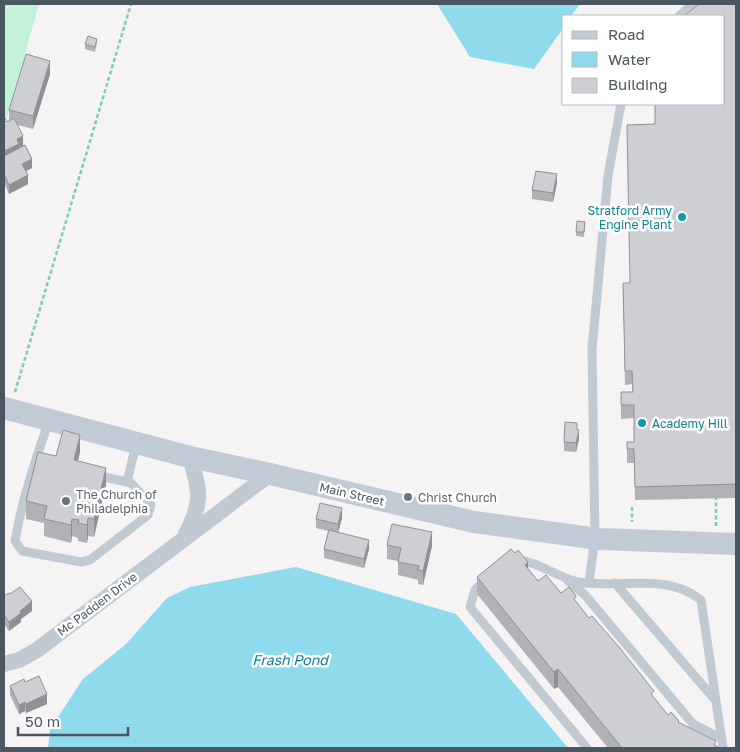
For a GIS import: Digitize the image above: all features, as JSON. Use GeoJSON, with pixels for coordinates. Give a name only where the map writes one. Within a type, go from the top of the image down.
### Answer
{"type":"FeatureCollection","features":[{"type":"Feature","properties":{"kind":"main road","name":"Main Street"},"geometry":{"type":"LineString","coordinates":[[5,413],[49,420],[190,458],[270,474],[474,522],[594,538],[736,544]]}},
{"type":"Feature","properties":{"kind":"street","name":"Mc Padden Drive"},"geometry":{"type":"LineString","coordinates":[[185,536],[198,507],[196,478],[190,458]]}},
{"type":"Feature","properties":{"kind":"street","name":"Mc Padden Drive"},"geometry":{"type":"LineString","coordinates":[[4,664],[20,660],[37,650],[185,536],[270,474]]}},
{"type":"Feature","properties":{"kind":"lane"},"geometry":{"type":"LineString","coordinates":[[680,15],[693,4]]}},
{"type":"Feature","properties":{"kind":"lane"},"geometry":{"type":"LineString","coordinates":[[589,582],[594,538],[592,349],[608,176],[621,105]]}},
{"type":"Feature","properties":{"kind":"lane"},"geometry":{"type":"LineString","coordinates":[[49,420],[39,461],[19,518],[16,540],[22,551],[81,562],[90,560],[148,515],[150,504],[131,483],[89,473]]}},
{"type":"Feature","properties":{"kind":"lane"},"geometry":{"type":"LineString","coordinates":[[127,482],[136,443]]}},
{"type":"Feature","properties":{"kind":"lane"},"geometry":{"type":"LineString","coordinates":[[506,562],[513,560],[525,561],[538,565],[558,577],[580,582],[670,584],[691,592],[701,600],[723,748]]}},
{"type":"Feature","properties":{"kind":"lane"},"geometry":{"type":"LineString","coordinates":[[492,574],[474,590],[470,608],[587,748]]}},
{"type":"Feature","properties":{"kind":"lane"},"geometry":{"type":"LineString","coordinates":[[564,578],[585,595],[693,724],[721,738]]}},
{"type":"Feature","properties":{"kind":"lane"},"geometry":{"type":"LineString","coordinates":[[615,583],[716,702]]}},
{"type":"Feature","properties":{"kind":"path"},"geometry":{"type":"LineString","coordinates":[[5,413],[131,4]]}},
{"type":"Feature","properties":{"kind":"path"},"geometry":{"type":"LineString","coordinates":[[716,498],[716,528]]}},
{"type":"Feature","properties":{"kind":"path"},"geometry":{"type":"LineString","coordinates":[[632,506],[632,522]]}},
{"type":"Feature","properties":{"kind":"green space"},"geometry":{"type":"Polygon","coordinates":[[[4,4],[39,4],[4,127],[4,4]]]}},
{"type":"Feature","properties":{"kind":"water"},"geometry":{"type":"Polygon","coordinates":[[[437,4],[580,4],[572,15],[562,15],[562,30],[534,69],[470,57],[437,4]]]}},
{"type":"Feature","properties":{"kind":"water","name":"Frash Pond"},"geometry":{"type":"Polygon","coordinates":[[[296,567],[456,614],[568,748],[48,748],[50,729],[83,679],[125,645],[167,598],[190,587],[296,567]]]}},
{"type":"Feature","properties":{"kind":"building","name":"Stratford Army Engine Plant"},"geometry":{"type":"Polygon","coordinates":[[[699,4],[736,4],[736,484],[635,487],[634,449],[627,449],[627,442],[634,442],[634,405],[621,405],[621,392],[633,392],[632,371],[625,371],[623,283],[630,283],[627,125],[655,124],[655,105],[725,105],[725,15],[685,15],[699,4]]]}},
{"type":"Feature","properties":{"kind":"building"},"geometry":{"type":"Polygon","coordinates":[[[88,36],[97,39],[95,47],[85,44],[88,36]]]}},
{"type":"Feature","properties":{"kind":"building"},"geometry":{"type":"Polygon","coordinates":[[[26,54],[50,61],[33,116],[9,110],[26,54]]]}},
{"type":"Feature","properties":{"kind":"building"},"geometry":{"type":"Polygon","coordinates":[[[14,118],[23,136],[17,139],[19,144],[4,151],[4,119],[7,122],[14,118]]]}},
{"type":"Feature","properties":{"kind":"building"},"geometry":{"type":"Polygon","coordinates":[[[25,145],[32,159],[22,164],[28,175],[9,185],[4,174],[4,156],[25,145]]]}},
{"type":"Feature","properties":{"kind":"building"},"geometry":{"type":"Polygon","coordinates":[[[536,171],[557,174],[553,193],[532,190],[536,171]]]}},
{"type":"Feature","properties":{"kind":"building"},"geometry":{"type":"Polygon","coordinates":[[[577,221],[585,222],[584,232],[576,232],[577,221]]]}},
{"type":"Feature","properties":{"kind":"building"},"geometry":{"type":"Polygon","coordinates":[[[565,422],[577,423],[577,430],[579,430],[576,443],[564,442],[565,422]]]}},
{"type":"Feature","properties":{"kind":"building"},"geometry":{"type":"Polygon","coordinates":[[[63,430],[80,435],[74,460],[106,468],[94,519],[88,518],[87,525],[78,523],[79,520],[72,519],[71,525],[44,519],[47,506],[26,501],[38,452],[56,456],[63,430]]]}},
{"type":"Feature","properties":{"kind":"building"},"geometry":{"type":"Polygon","coordinates":[[[320,503],[342,508],[338,524],[316,519],[320,503]]]}},
{"type":"Feature","properties":{"kind":"building"},"geometry":{"type":"Polygon","coordinates":[[[392,524],[432,532],[423,571],[418,570],[419,566],[398,562],[401,548],[387,545],[392,524]]]}},
{"type":"Feature","properties":{"kind":"building"},"geometry":{"type":"Polygon","coordinates":[[[329,530],[369,540],[364,559],[324,549],[329,530]]]}},
{"type":"Feature","properties":{"kind":"building"},"geometry":{"type":"Polygon","coordinates":[[[511,549],[515,553],[518,550],[528,562],[525,565],[538,581],[546,575],[561,593],[569,587],[576,596],[574,599],[589,618],[592,616],[654,691],[651,694],[668,715],[671,712],[678,722],[716,741],[714,745],[718,747],[622,748],[558,669],[554,672],[477,577],[511,549]]]}},
{"type":"Feature","properties":{"kind":"building"},"geometry":{"type":"Polygon","coordinates":[[[20,587],[32,601],[9,622],[4,615],[4,596],[20,587]]]}},
{"type":"Feature","properties":{"kind":"building"},"geometry":{"type":"Polygon","coordinates":[[[39,676],[47,694],[26,704],[25,702],[19,705],[10,686],[24,679],[25,682],[39,676]]]}},
{"type":"Feature","properties":{"kind":"place","name":"Stratford Army Engine Plant"},"geometry":{"type":"Point","coordinates":[682,217]}},
{"type":"Feature","properties":{"kind":"place","name":"Academy Hill"},"geometry":{"type":"Point","coordinates":[642,423]}},
{"type":"Feature","properties":{"kind":"place","name":"Christ Church"},"geometry":{"type":"Point","coordinates":[408,497]}},
{"type":"Feature","properties":{"kind":"place","name":"The Church of Philadelphia"},"geometry":{"type":"Point","coordinates":[66,501]}}]}
